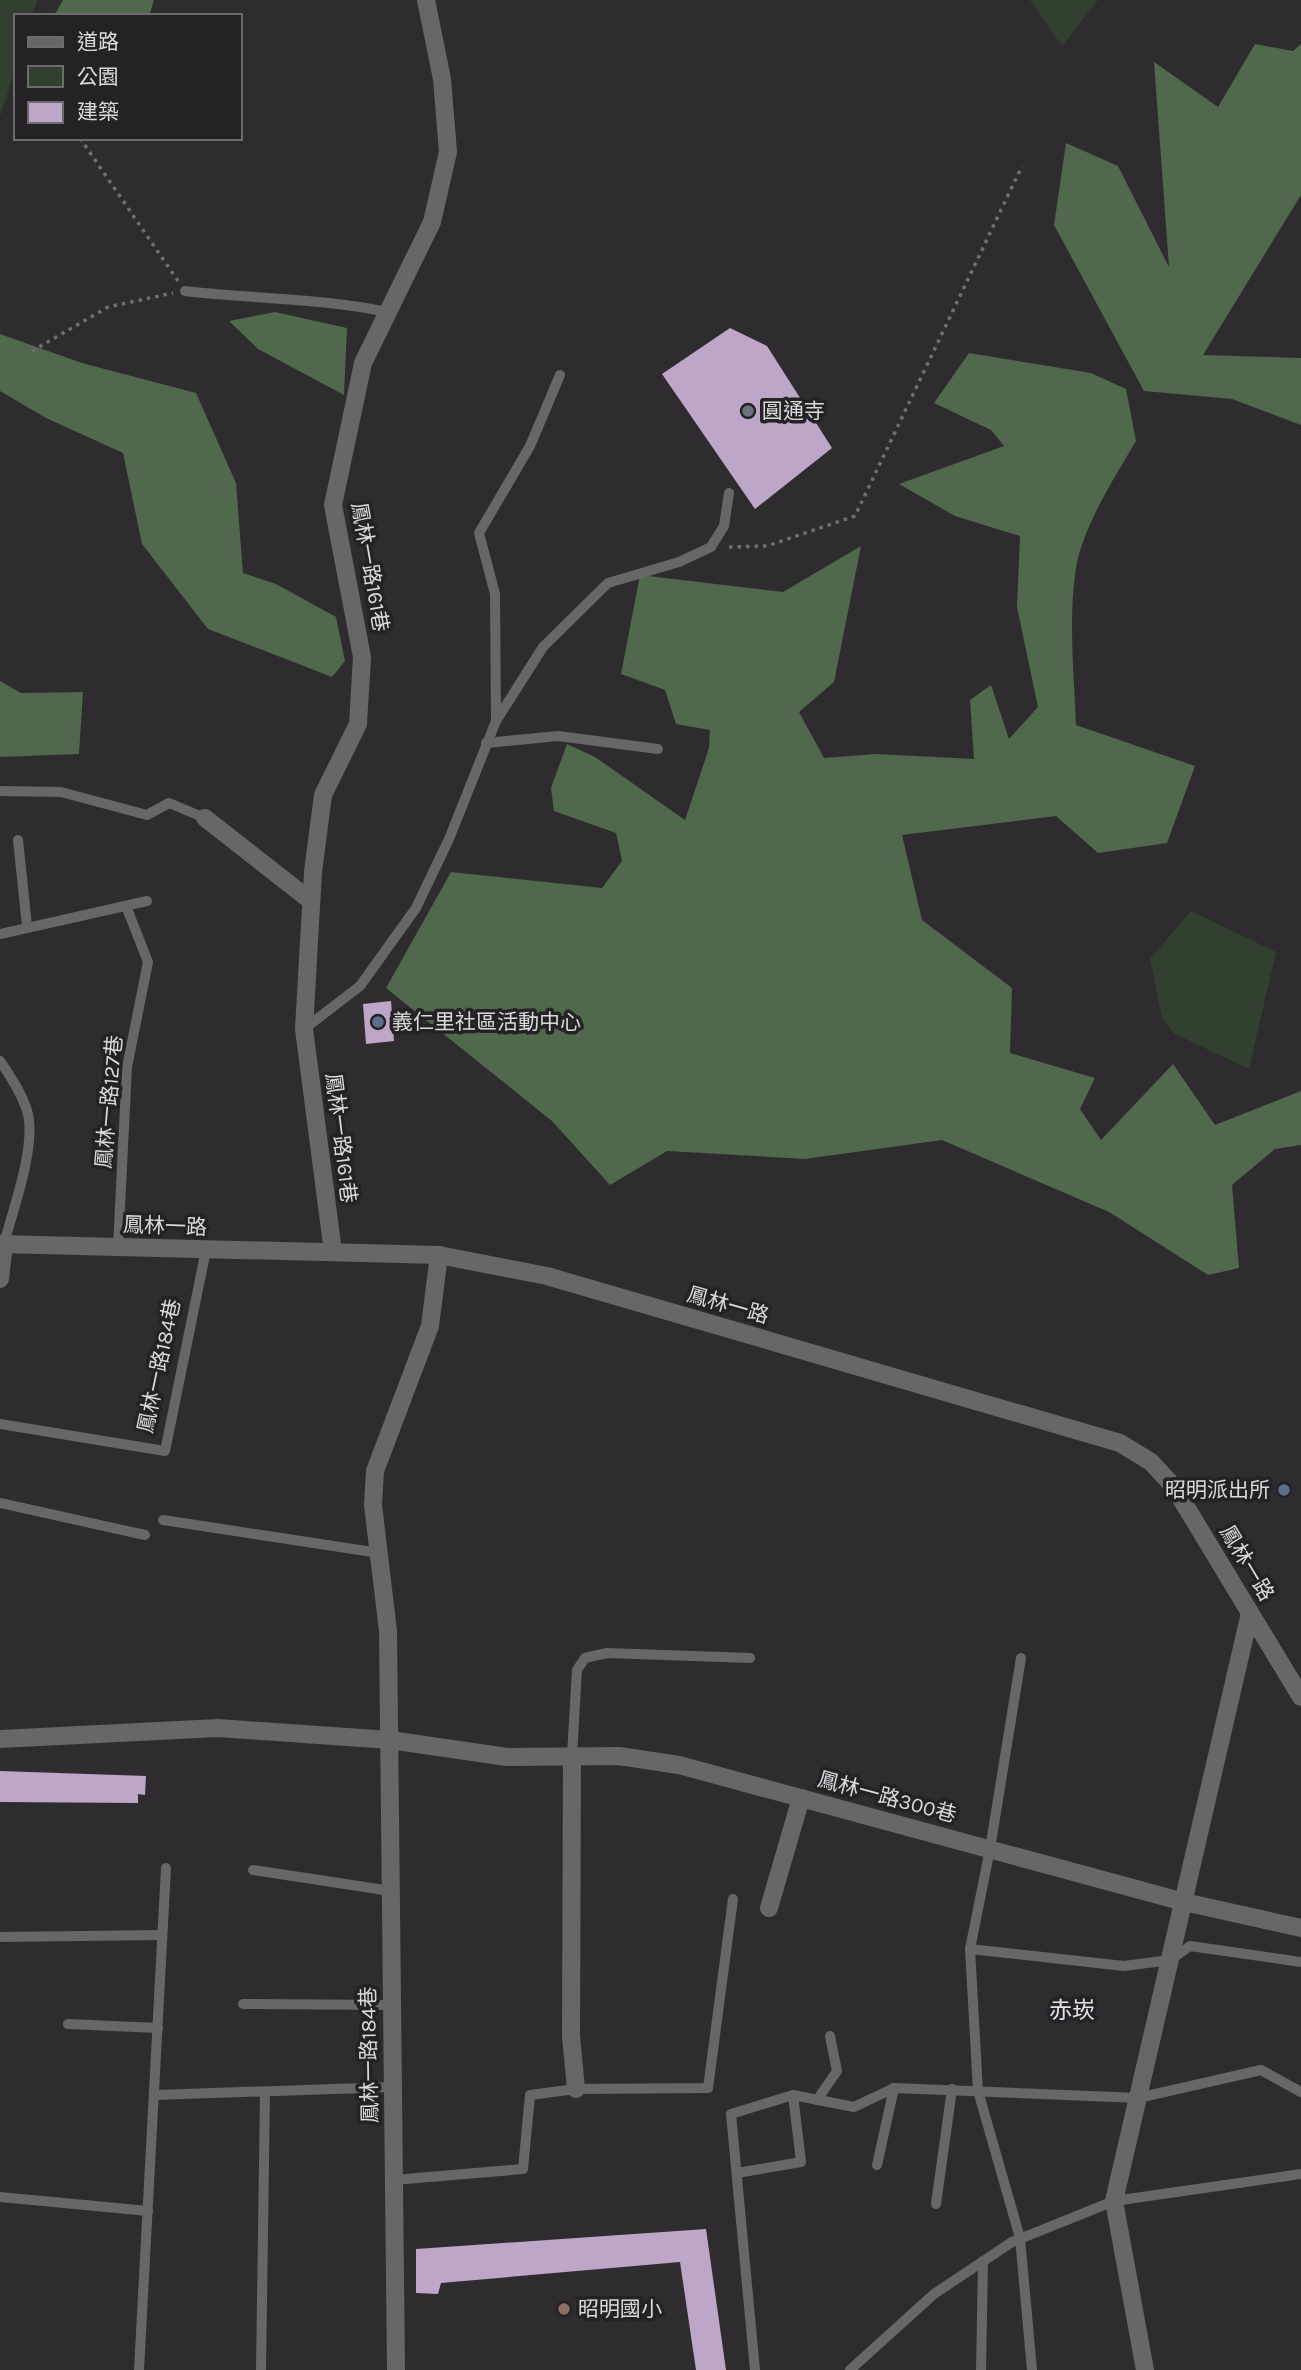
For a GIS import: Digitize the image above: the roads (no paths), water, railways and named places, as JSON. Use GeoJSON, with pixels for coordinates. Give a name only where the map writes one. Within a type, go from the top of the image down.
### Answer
{"type":"FeatureCollection","features":[{"type":"Feature","properties":{"kind":"street","name":"鳳林一路161巷"},"geometry":{"type":"LineString","coordinates":[[333,1252],[304,1029],[312,901],[323,795],[358,724],[362,657],[333,505],[363,363],[432,222],[448,152],[442,79],[426,0]]}},
{"type":"Feature","properties":{"kind":"street"},"geometry":{"type":"LineString","coordinates":[[205,818],[312,901]]}},
{"type":"Feature","properties":{"kind":"street"},"geometry":{"type":"LineString","coordinates":[[0,1279],[2,1244]]}},
{"type":"Feature","properties":{"kind":"street","name":"鳳林一路"},"geometry":{"type":"LineString","coordinates":[[2,1244],[439,1255],[547,1276],[1120,1443],[1151,1462],[1174,1487],[1301,1697]]}},
{"type":"Feature","properties":{"kind":"street","name":"鳳林一路184巷"},"geometry":{"type":"LineString","coordinates":[[396,2370],[388,1631],[373,1505],[375,1471],[430,1326],[439,1255]]}},
{"type":"Feature","properties":{"kind":"street"},"geometry":{"type":"LineString","coordinates":[[1145,2370],[1114,2201],[1250,1613]]}},
{"type":"Feature","properties":{"kind":"street"},"geometry":{"type":"LineString","coordinates":[[0,1740],[218,1728],[390,1740],[507,1757],[619,1756],[679,1765],[801,1798]]}},
{"type":"Feature","properties":{"kind":"street"},"geometry":{"type":"LineString","coordinates":[[572,1755],[571,2036],[576,2089]]}},
{"type":"Feature","properties":{"kind":"street","name":"鳳林一路300巷"},"geometry":{"type":"LineString","coordinates":[[769,1908],[801,1798],[1184,1902],[1301,1928]]}},
{"type":"Feature","properties":{"kind":"lane"},"geometry":{"type":"LineString","coordinates":[[185,291],[248,299],[337,302],[387,312]]}},
{"type":"Feature","properties":{"kind":"lane"},"geometry":{"type":"LineString","coordinates":[[496,721],[495,594],[479,533],[530,446],[560,375]]}},
{"type":"Feature","properties":{"kind":"lane"},"geometry":{"type":"LineString","coordinates":[[304,1029],[360,986],[416,908],[449,839],[496,721],[542,647],[608,583],[679,562],[711,547],[724,526],[729,493]]}},
{"type":"Feature","properties":{"kind":"lane"},"geometry":{"type":"LineString","coordinates":[[486,743],[558,736],[658,750]]}},
{"type":"Feature","properties":{"kind":"lane"},"geometry":{"type":"LineString","coordinates":[[0,791],[61,792],[147,815],[169,803],[205,818]]}},
{"type":"Feature","properties":{"kind":"lane"},"geometry":{"type":"LineString","coordinates":[[18,840],[27,926]]}},
{"type":"Feature","properties":{"kind":"lane"},"geometry":{"type":"LineString","coordinates":[[0,934],[146,901]]}},
{"type":"Feature","properties":{"kind":"lane","name":"鳳林一路127巷"},"geometry":{"type":"LineString","coordinates":[[118,1247],[127,1067],[148,962],[126,906]]}},
{"type":"Feature","properties":{"kind":"lane"},"geometry":{"type":"LineString","coordinates":[[0,1061],[12,1079],[29,1119],[27,1151],[2,1244]]}},
{"type":"Feature","properties":{"kind":"lane","name":"鳳林一路184巷"},"geometry":{"type":"LineString","coordinates":[[0,1424],[165,1451],[206,1250]]}},
{"type":"Feature","properties":{"kind":"lane"},"geometry":{"type":"LineString","coordinates":[[0,1503],[145,1535]]}},
{"type":"Feature","properties":{"kind":"lane"},"geometry":{"type":"LineString","coordinates":[[163,1520],[379,1553]]}},
{"type":"Feature","properties":{"kind":"lane"},"geometry":{"type":"LineString","coordinates":[[572,1755],[577,1671],[585,1658],[607,1653],[750,1658]]}},
{"type":"Feature","properties":{"kind":"lane"},"geometry":{"type":"LineString","coordinates":[[1021,1658],[990,1849],[970,1949],[978,2091],[1020,2238],[1032,2370]]}},
{"type":"Feature","properties":{"kind":"lane"},"geometry":{"type":"LineString","coordinates":[[139,2370],[166,1868]]}},
{"type":"Feature","properties":{"kind":"lane"},"geometry":{"type":"LineString","coordinates":[[253,1870],[391,1891]]}},
{"type":"Feature","properties":{"kind":"lane"},"geometry":{"type":"LineString","coordinates":[[394,2180],[523,2169],[530,2095],[576,2089],[709,2088],[733,1899]]}},
{"type":"Feature","properties":{"kind":"lane"},"geometry":{"type":"LineString","coordinates":[[0,1937],[162,1935]]}},
{"type":"Feature","properties":{"kind":"lane"},"geometry":{"type":"LineString","coordinates":[[970,1949],[1124,1966],[1170,1960],[1190,1946],[1301,1962]]}},
{"type":"Feature","properties":{"kind":"lane"},"geometry":{"type":"LineString","coordinates":[[243,2004],[391,2005]]}},
{"type":"Feature","properties":{"kind":"lane"},"geometry":{"type":"LineString","coordinates":[[68,2024],[158,2028]]}},
{"type":"Feature","properties":{"kind":"lane"},"geometry":{"type":"LineString","coordinates":[[817,2100],[837,2071],[830,2036]]}},
{"type":"Feature","properties":{"kind":"lane"},"geometry":{"type":"LineString","coordinates":[[755,2370],[731,2114],[793,2095],[854,2107],[894,2088],[1138,2098],[1261,2070],[1301,2092]]}},
{"type":"Feature","properties":{"kind":"lane"},"geometry":{"type":"LineString","coordinates":[[155,2095],[392,2087]]}},
{"type":"Feature","properties":{"kind":"lane"},"geometry":{"type":"LineString","coordinates":[[877,2165],[894,2088]]}},
{"type":"Feature","properties":{"kind":"lane"},"geometry":{"type":"LineString","coordinates":[[936,2204],[952,2089]]}},
{"type":"Feature","properties":{"kind":"lane"},"geometry":{"type":"LineString","coordinates":[[261,2370],[265,2092]]}},
{"type":"Feature","properties":{"kind":"lane"},"geometry":{"type":"LineString","coordinates":[[737,2174],[801,2162],[793,2095]]}},
{"type":"Feature","properties":{"kind":"lane"},"geometry":{"type":"LineString","coordinates":[[850,2370],[934,2294],[1020,2238],[1114,2201],[1301,2174]]}},
{"type":"Feature","properties":{"kind":"lane"},"geometry":{"type":"LineString","coordinates":[[0,2197],[148,2211]]}},
{"type":"Feature","properties":{"kind":"lane"},"geometry":{"type":"LineString","coordinates":[[981,2370],[983,2261]]}},
{"type":"Feature","properties":{"kind":"place","name":"圓通寺"},"geometry":{"type":"Point","coordinates":[748,411]}},
{"type":"Feature","properties":{"kind":"place","name":"義仁里社區活動中心"},"geometry":{"type":"Point","coordinates":[378,1022]}},
{"type":"Feature","properties":{"kind":"place","name":"昭明派出所"},"geometry":{"type":"Point","coordinates":[1284,1490]}},
{"type":"Feature","properties":{"kind":"place","name":"昭明國小"},"geometry":{"type":"Point","coordinates":[564,2309]}},
{"type":"Feature","properties":{"kind":"district","name":"赤崁"},"geometry":{"type":"Point","coordinates":[1072,2010]}}]}
